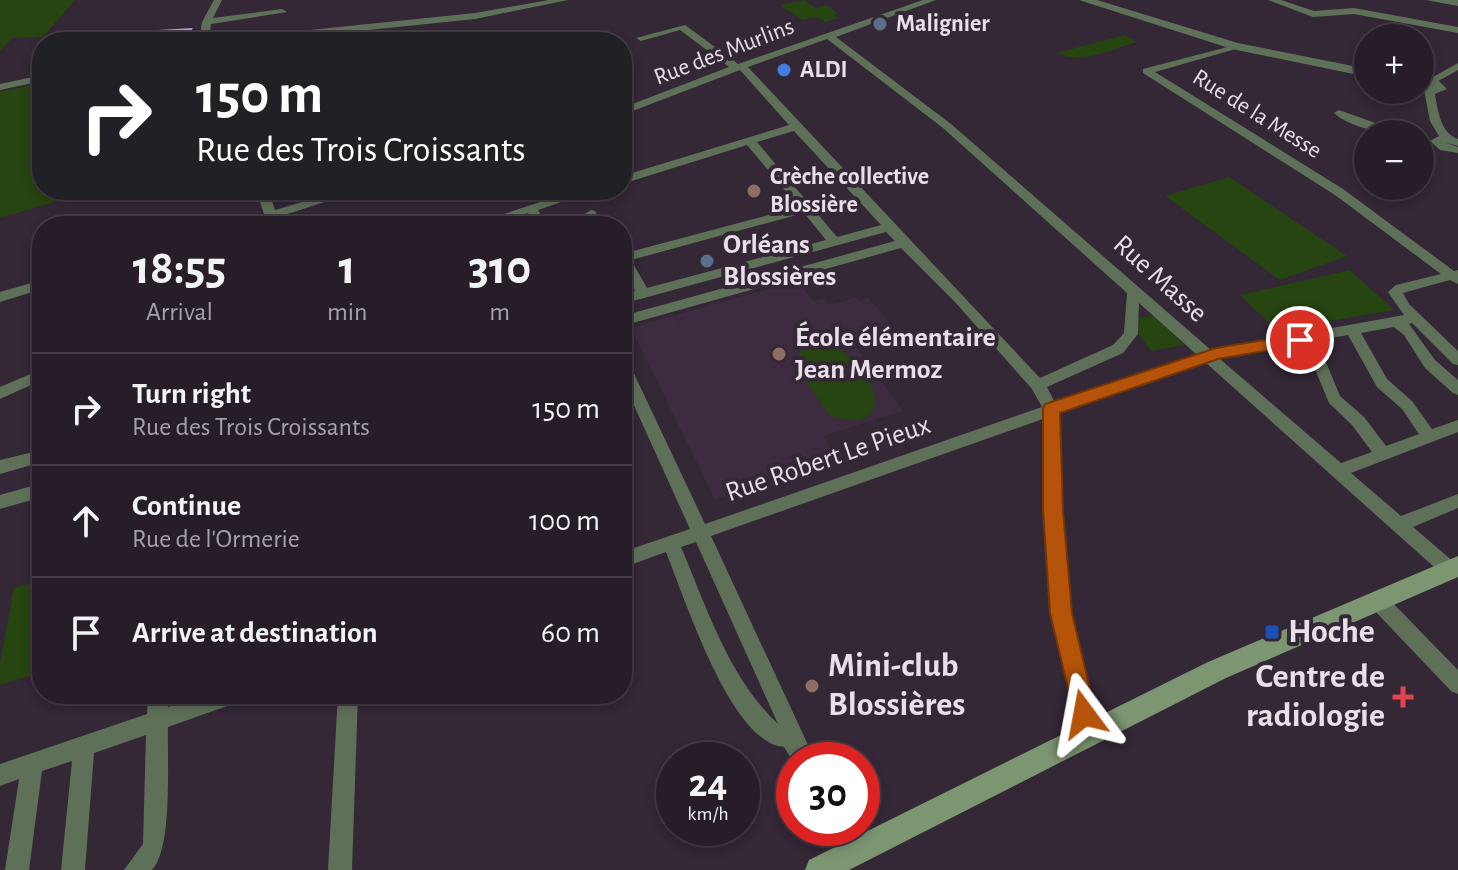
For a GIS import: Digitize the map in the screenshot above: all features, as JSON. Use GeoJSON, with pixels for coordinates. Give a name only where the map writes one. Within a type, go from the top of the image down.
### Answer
{"type":"FeatureCollection","features":[{"type":"Feature","properties":{"kind":"main road"},"geometry":{"type":"LineString","coordinates":[[819,870],[1231,664],[1454,568]]}},
{"type":"Feature","properties":{"kind":"street"},"geometry":{"type":"LineString","coordinates":[[206,32],[218,0]]}},
{"type":"Feature","properties":{"kind":"street"},"geometry":{"type":"LineString","coordinates":[[350,32],[475,16],[564,0]]}},
{"type":"Feature","properties":{"kind":"street","name":"Rue des Murlins"},"geometry":{"type":"LineString","coordinates":[[632,108],[739,67],[932,0]]}},
{"type":"Feature","properties":{"kind":"street"},"geometry":{"type":"LineString","coordinates":[[1085,0],[1236,46],[1354,70]]}},
{"type":"Feature","properties":{"kind":"street"},"geometry":{"type":"LineString","coordinates":[[1272,0],[1317,14],[1326,21]]}},
{"type":"Feature","properties":{"kind":"street"},"geometry":{"type":"LineString","coordinates":[[1430,0],[1458,3]]}},
{"type":"Feature","properties":{"kind":"street"},"geometry":{"type":"LineString","coordinates":[[1317,14],[1354,11],[1458,30]]}},
{"type":"Feature","properties":{"kind":"street"},"geometry":{"type":"LineString","coordinates":[[207,22],[282,12]]}},
{"type":"Feature","properties":{"kind":"street"},"geometry":{"type":"LineString","coordinates":[[641,38],[682,27],[739,67],[798,126],[903,243],[960,299],[1038,385],[1051,409],[1053,510],[1061,613],[1084,714],[1094,730]]}},
{"type":"Feature","properties":{"kind":"street","name":"Rue Masse"},"geometry":{"type":"LineString","coordinates":[[829,36],[947,126],[1399,525],[1454,568]]}},
{"type":"Feature","properties":{"kind":"street","name":"Rue de la Messe"},"geometry":{"type":"LineString","coordinates":[[1236,46],[1147,71],[1339,192],[1456,277]]}},
{"type":"Feature","properties":{"kind":"street"},"geometry":{"type":"LineString","coordinates":[[1434,82],[1458,66]]}},
{"type":"Feature","properties":{"kind":"street"},"geometry":{"type":"LineString","coordinates":[[0,87],[32,80]]}},
{"type":"Feature","properties":{"kind":"street"},"geometry":{"type":"LineString","coordinates":[[1434,87],[1458,93]]}},
{"type":"Feature","properties":{"kind":"street"},"geometry":{"type":"LineString","coordinates":[[1432,104],[1441,140]]}},
{"type":"Feature","properties":{"kind":"street"},"geometry":{"type":"LineString","coordinates":[[1339,113],[1354,120]]}},
{"type":"Feature","properties":{"kind":"street"},"geometry":{"type":"LineString","coordinates":[[632,177],[798,126]]}},
{"type":"Feature","properties":{"kind":"street"},"geometry":{"type":"LineString","coordinates":[[1434,140],[1441,140],[1456,150]]}},
{"type":"Feature","properties":{"kind":"street"},"geometry":{"type":"LineString","coordinates":[[750,141],[834,242]]}},
{"type":"Feature","properties":{"kind":"street"},"geometry":{"type":"LineString","coordinates":[[286,216],[329,200]]}},
{"type":"Feature","properties":{"kind":"street"},"geometry":{"type":"LineString","coordinates":[[505,216],[557,200]]}},
{"type":"Feature","properties":{"kind":"street"},"geometry":{"type":"LineString","coordinates":[[531,208],[535,216]]}},
{"type":"Feature","properties":{"kind":"street"},"geometry":{"type":"LineString","coordinates":[[632,256],[806,209]]}},
{"type":"Feature","properties":{"kind":"street"},"geometry":{"type":"LineString","coordinates":[[632,296],[889,227]]}},
{"type":"Feature","properties":{"kind":"street"},"geometry":{"type":"LineString","coordinates":[[632,318],[903,243]]}},
{"type":"Feature","properties":{"kind":"street"},"geometry":{"type":"LineString","coordinates":[[632,274],[643,293]]}},
{"type":"Feature","properties":{"kind":"street"},"geometry":{"type":"LineString","coordinates":[[1456,277],[1401,288],[1395,292],[1397,299],[1458,360]]}},
{"type":"Feature","properties":{"kind":"street"},"geometry":{"type":"LineString","coordinates":[[685,282],[696,301]]}},
{"type":"Feature","properties":{"kind":"street"},"geometry":{"type":"LineString","coordinates":[[0,297],[32,287]]}},
{"type":"Feature","properties":{"kind":"street"},"geometry":{"type":"LineString","coordinates":[[1038,385],[1118,349],[1131,334],[1132,296],[1138,294]]}},
{"type":"Feature","properties":{"kind":"street","name":"Rue Robert Le Pieux"},"geometry":{"type":"LineString","coordinates":[[632,557],[1206,356],[1416,318]]}},
{"type":"Feature","properties":{"kind":"street"},"geometry":{"type":"LineString","coordinates":[[1398,322],[1409,332],[1430,364],[1458,389]]}},
{"type":"Feature","properties":{"kind":"street"},"geometry":{"type":"LineString","coordinates":[[1352,330],[1382,383],[1407,405],[1430,438]]}},
{"type":"Feature","properties":{"kind":"street"},"geometry":{"type":"LineString","coordinates":[[1300,340],[1318,360],[1334,399],[1358,421],[1383,454]]}},
{"type":"Feature","properties":{"kind":"street"},"geometry":{"type":"LineString","coordinates":[[0,393],[32,379]]}},
{"type":"Feature","properties":{"kind":"street"},"geometry":{"type":"LineString","coordinates":[[632,385],[792,731],[793,742]]}},
{"type":"Feature","properties":{"kind":"street"},"geometry":{"type":"LineString","coordinates":[[1338,471],[1458,426]]}},
{"type":"Feature","properties":{"kind":"street"},"geometry":{"type":"LineString","coordinates":[[0,467],[32,459]]}},
{"type":"Feature","properties":{"kind":"street"},"geometry":{"type":"LineString","coordinates":[[0,502],[32,493]]}},
{"type":"Feature","properties":{"kind":"street"},"geometry":{"type":"LineString","coordinates":[[1399,525],[1458,501]]}},
{"type":"Feature","properties":{"kind":"street"},"geometry":{"type":"LineString","coordinates":[[671,543],[744,706],[781,738],[791,738]]}},
{"type":"Feature","properties":{"kind":"street"},"geometry":{"type":"LineString","coordinates":[[1379,602],[1458,684]]}},
{"type":"Feature","properties":{"kind":"street"},"geometry":{"type":"LineString","coordinates":[[136,870],[150,856],[154,844],[158,704]]}},
{"type":"Feature","properties":{"kind":"street"},"geometry":{"type":"LineString","coordinates":[[0,775],[204,704]]}},
{"type":"Feature","properties":{"kind":"street"},"geometry":{"type":"LineString","coordinates":[[340,870],[348,704]]}},
{"type":"Feature","properties":{"kind":"street"},"geometry":{"type":"LineString","coordinates":[[73,870],[84,745]]}},
{"type":"Feature","properties":{"kind":"street"},"geometry":{"type":"LineString","coordinates":[[17,870],[32,764]]}},
{"type":"Feature","properties":{"kind":"street"},"geometry":{"type":"LineString","coordinates":[[848,846],[852,855]]}},
{"type":"Feature","properties":{"kind":"shaded area"},"geometry":{"type":"Polygon","coordinates":[[[797,281],[813,301],[824,298],[830,305],[857,297],[859,301],[869,298],[894,328],[852,341],[903,411],[823,436],[837,459],[715,500],[632,330],[674,315],[682,329],[675,315],[797,281]]]}},
{"type":"Feature","properties":{"kind":"green space"},"geometry":{"type":"Polygon","coordinates":[[[0,0],[75,0],[47,32],[32,32],[32,37],[12,38],[0,51],[0,0]]]}},
{"type":"Feature","properties":{"kind":"green space"},"geometry":{"type":"Polygon","coordinates":[[[804,0],[816,8],[826,5],[838,13],[834,15],[839,18],[825,22],[816,17],[802,20],[780,5],[804,0]]]}},
{"type":"Feature","properties":{"kind":"green space"},"geometry":{"type":"Polygon","coordinates":[[[1125,35],[1137,42],[1087,57],[1066,57],[1056,53],[1125,35]]]}},
{"type":"Feature","properties":{"kind":"green space"},"geometry":{"type":"Polygon","coordinates":[[[32,85],[32,200],[61,200],[0,218],[0,92],[32,85]]]}},
{"type":"Feature","properties":{"kind":"green space"},"geometry":{"type":"Polygon","coordinates":[[[1229,177],[1347,256],[1280,280],[1165,196],[1229,177]]]}},
{"type":"Feature","properties":{"kind":"green space"},"geometry":{"type":"Polygon","coordinates":[[[1350,270],[1394,310],[1276,330],[1240,295],[1350,270]]]}},
{"type":"Feature","properties":{"kind":"green space"},"geometry":{"type":"Polygon","coordinates":[[[1140,318],[1157,318],[1184,345],[1151,351],[1138,333],[1140,318]]]}},
{"type":"Feature","properties":{"kind":"green space"},"geometry":{"type":"Polygon","coordinates":[[[819,343],[838,348],[866,374],[875,405],[868,416],[854,420],[830,416],[796,367],[799,352],[819,343]]]}},
{"type":"Feature","properties":{"kind":"green space"},"geometry":{"type":"Polygon","coordinates":[[[32,583],[32,675],[0,685],[0,662],[14,588],[32,583]]]}},
{"type":"Feature","properties":{"kind":"building"},"geometry":{"type":"Polygon","coordinates":[[[193,28],[190,32],[123,32],[193,28]]]}},
{"type":"Feature","properties":{"kind":"place","name":"Malignier"},"geometry":{"type":"Point","coordinates":[880,24]}},
{"type":"Feature","properties":{"kind":"place","name":"ALDI"},"geometry":{"type":"Point","coordinates":[784,70]}},
{"type":"Feature","properties":{"kind":"place","name":"Crèche collective Blossière"},"geometry":{"type":"Point","coordinates":[754,191]}},
{"type":"Feature","properties":{"kind":"place","name":"Orléans Blossières"},"geometry":{"type":"Point","coordinates":[707,261]}},
{"type":"Feature","properties":{"kind":"place","name":"École élémentaire Jean Mermoz"},"geometry":{"type":"Point","coordinates":[779,354]}},
{"type":"Feature","properties":{"kind":"place","name":"Hoche"},"geometry":{"type":"Point","coordinates":[1272,632]}},
{"type":"Feature","properties":{"kind":"place","name":"Mini-club Blossières"},"geometry":{"type":"Point","coordinates":[812,686]}},
{"type":"Feature","properties":{"kind":"place","name":"Centre de radiologie"},"geometry":{"type":"Point","coordinates":[1403,697]}},
{"type":"Feature","properties":{"kind":"route"},"geometry":{"type":"LineString","coordinates":[[1084,714],[1061,613],[1053,510],[1051,409],[1216,353],[1300,340]]}}]}
